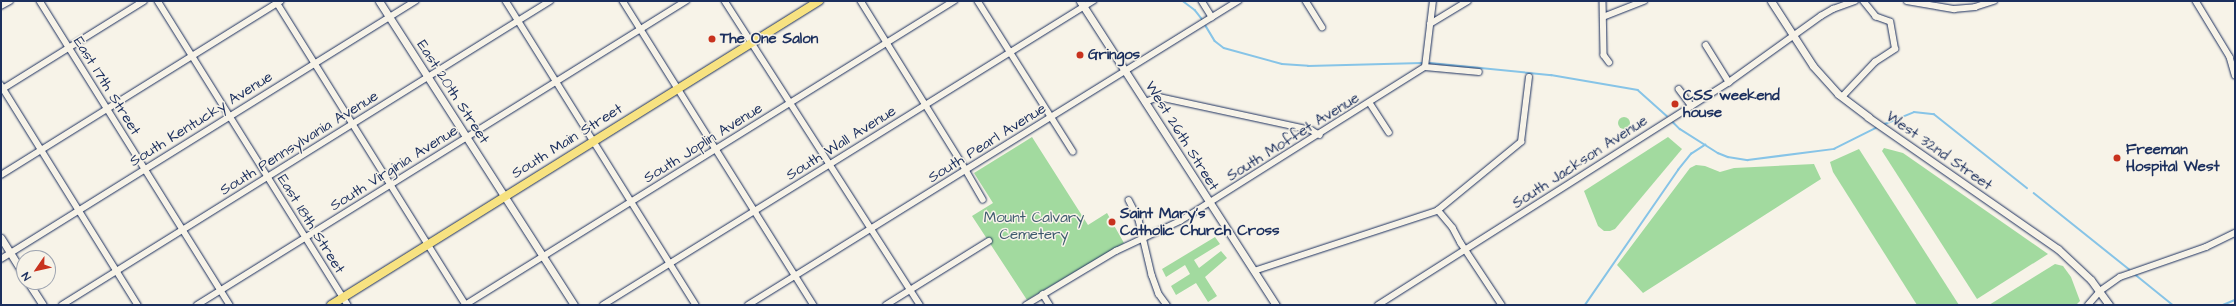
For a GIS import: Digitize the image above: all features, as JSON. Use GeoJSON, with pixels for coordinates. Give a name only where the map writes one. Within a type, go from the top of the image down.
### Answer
{"type":"FeatureCollection","features":[{"type":"Feature","properties":{"kind":"main road","name":"East 20th Street"},"geometry":{"type":"LineString","coordinates":[[379,1],[544,256],[574,305]]}},
{"type":"Feature","properties":{"kind":"main road","name":"South Main Street"},"geometry":{"type":"LineString","coordinates":[[331,305],[819,1]]}},
{"type":"Feature","properties":{"kind":"main road","name":"West 32nd Street"},"geometry":{"type":"LineString","coordinates":[[1771,1],[1813,66],[1842,97],[1874,122],[2058,249],[2082,270],[2110,305]]}},
{"type":"Feature","properties":{"kind":"main road","name":"West 26th Street"},"geometry":{"type":"LineString","coordinates":[[1082,4],[1276,305]]}},
{"type":"Feature","properties":{"kind":"main road"},"geometry":{"type":"LineString","coordinates":[[1,238],[16,262]]}},
{"type":"Feature","properties":{"kind":"main road"},"geometry":{"type":"LineString","coordinates":[[33,290],[43,305]]}},
{"type":"Feature","properties":{"kind":"street"},"geometry":{"type":"LineString","coordinates":[[1,6],[10,1]]}},
{"type":"Feature","properties":{"kind":"street","name":"East 17th Street"},"geometry":{"type":"LineString","coordinates":[[40,1],[230,305]]}},
{"type":"Feature","properties":{"kind":"street"},"geometry":{"type":"LineString","coordinates":[[138,305],[2,88],[144,1]]}},
{"type":"Feature","properties":{"kind":"street","name":"East 18th Street"},"geometry":{"type":"LineString","coordinates":[[158,1],[348,305]]}},
{"type":"Feature","properties":{"kind":"street","name":"South Kentucky Avenue"},"geometry":{"type":"LineString","coordinates":[[1,259],[415,1]]}},
{"type":"Feature","properties":{"kind":"street"},"geometry":{"type":"LineString","coordinates":[[506,1],[696,305]]}},
{"type":"Feature","properties":{"kind":"street","name":"South Pennsylvania Avenue"},"geometry":{"type":"LineString","coordinates":[[62,305],[550,1]]}},
{"type":"Feature","properties":{"kind":"street"},"geometry":{"type":"LineString","coordinates":[[623,1],[814,305]]}},
{"type":"Feature","properties":{"kind":"street","name":"South Virginia Avenue"},"geometry":{"type":"LineString","coordinates":[[197,305],[686,1]]}},
{"type":"Feature","properties":{"kind":"street"},"geometry":{"type":"LineString","coordinates":[[725,1],[920,305]]}},
{"type":"Feature","properties":{"kind":"street"},"geometry":{"type":"LineString","coordinates":[[861,1],[983,200]]}},
{"type":"Feature","properties":{"kind":"street","name":"South Joplin Avenue"},"geometry":{"type":"LineString","coordinates":[[466,305],[954,1]]}},
{"type":"Feature","properties":{"kind":"street"},"geometry":{"type":"LineString","coordinates":[[978,1],[1072,151]]}},
{"type":"Feature","properties":{"kind":"street","name":"South Wall Avenue"},"geometry":{"type":"LineString","coordinates":[[603,305],[1010,52],[1082,4],[1093,1]]}},
{"type":"Feature","properties":{"kind":"street"},"geometry":{"type":"LineString","coordinates":[[1202,1],[1212,17]]}},
{"type":"Feature","properties":{"kind":"street","name":"South Pearl Avenue"},"geometry":{"type":"LineString","coordinates":[[748,305],[1238,1]]}},
{"type":"Feature","properties":{"kind":"street"},"geometry":{"type":"LineString","coordinates":[[1306,1],[1322,27]]}},
{"type":"Feature","properties":{"kind":"street"},"geometry":{"type":"LineString","coordinates":[[1433,1],[1425,67],[1479,72]]}},
{"type":"Feature","properties":{"kind":"street"},"geometry":{"type":"LineString","coordinates":[[1430,24],[1468,1]]}},
{"type":"Feature","properties":{"kind":"street"},"geometry":{"type":"LineString","coordinates":[[1603,1],[1604,55],[1609,62]]}},
{"type":"Feature","properties":{"kind":"street"},"geometry":{"type":"LineString","coordinates":[[1603,17],[1644,1]]}},
{"type":"Feature","properties":{"kind":"street","name":"South Jackson Avenue"},"geometry":{"type":"LineString","coordinates":[[1378,305],[1729,82],[1833,9],[1855,1]]}},
{"type":"Feature","properties":{"kind":"street"},"geometry":{"type":"LineString","coordinates":[[1842,97],[1875,62],[1895,49],[1890,22],[1876,17],[1863,1]]}},
{"type":"Feature","properties":{"kind":"street"},"geometry":{"type":"LineString","coordinates":[[1907,1],[1954,9],[1975,7],[1994,1]]}},
{"type":"Feature","properties":{"kind":"street"},"geometry":{"type":"LineString","coordinates":[[2196,1],[2233,55],[2235,75]]}},
{"type":"Feature","properties":{"kind":"street"},"geometry":{"type":"LineString","coordinates":[[1,175],[278,2],[314,63],[466,305]]}},
{"type":"Feature","properties":{"kind":"street"},"geometry":{"type":"LineString","coordinates":[[1706,45],[1729,82]]}},
{"type":"Feature","properties":{"kind":"street","name":"South Moffet Avenue"},"geometry":{"type":"LineString","coordinates":[[1026,305],[1116,251],[1180,221],[1320,135],[1425,67]]}},
{"type":"Feature","properties":{"kind":"street"},"geometry":{"type":"LineString","coordinates":[[1254,270],[1438,210],[1521,142],[1529,77]]}},
{"type":"Feature","properties":{"kind":"street"},"geometry":{"type":"LineString","coordinates":[[1679,89],[1692,106]]}},
{"type":"Feature","properties":{"kind":"street"},"geometry":{"type":"LineString","coordinates":[[1145,102],[1160,97],[1312,130],[1320,135]]}},
{"type":"Feature","properties":{"kind":"street"},"geometry":{"type":"LineString","coordinates":[[1370,103],[1389,132]]}},
{"type":"Feature","properties":{"kind":"street"},"geometry":{"type":"LineString","coordinates":[[1129,200],[1138,216],[1152,275],[1159,294],[1166,305]]}},
{"type":"Feature","properties":{"kind":"street"},"geometry":{"type":"LineString","coordinates":[[1438,210],[1454,228],[1465,250],[1502,305]]}},
{"type":"Feature","properties":{"kind":"street"},"geometry":{"type":"LineString","coordinates":[[2088,305],[2100,291],[2120,277],[2206,247],[2235,233]]}},
{"type":"Feature","properties":{"kind":"street"},"geometry":{"type":"LineString","coordinates":[[886,305],[989,241]]}},
{"type":"Feature","properties":{"kind":"street"},"geometry":{"type":"LineString","coordinates":[[1043,294],[1050,305]]}},
{"type":"Feature","properties":{"kind":"green space"},"geometry":{"type":"Polygon","coordinates":[[[1622,117],[1626,117],[1630,123],[1626,129],[1622,129],[1618,125],[1618,121],[1622,117]]]}},
{"type":"Feature","properties":{"kind":"green space","name":"Mount Calvary Cemetery"},"geometry":{"type":"Polygon","coordinates":[[[1032,137],[1088,225],[1107,213],[1124,243],[1027,300],[972,216],[993,203],[974,173],[1032,137]]]}},
{"type":"Feature","properties":{"kind":"green space"},"geometry":{"type":"Polygon","coordinates":[[[1668,137],[1682,149],[1615,229],[1604,231],[1598,226],[1584,191],[1668,137]]]}},
{"type":"Feature","properties":{"kind":"green space"},"geometry":{"type":"Polygon","coordinates":[[[1884,148],[1903,153],[2048,254],[1977,299],[1882,151],[1884,148]]]}},
{"type":"Feature","properties":{"kind":"green space"},"geometry":{"type":"Polygon","coordinates":[[[1859,149],[1959,305],[1917,305],[1833,172],[1830,162],[1859,149]]]}},
{"type":"Feature","properties":{"kind":"green space"},"geometry":{"type":"Polygon","coordinates":[[[1814,164],[1821,179],[1643,293],[1617,265],[1690,168],[1696,165],[1705,166],[1720,172],[1734,168],[1814,164]]]}},
{"type":"Feature","properties":{"kind":"green space"},"geometry":{"type":"Polygon","coordinates":[[[1215,237],[1220,244],[1194,260],[1199,268],[1221,251],[1227,258],[1205,277],[1217,296],[1208,302],[1196,283],[1176,295],[1171,286],[1190,274],[1185,265],[1166,277],[1162,269],[1215,237]]]}},
{"type":"Feature","properties":{"kind":"green space"},"geometry":{"type":"Polygon","coordinates":[[[2055,264],[2063,266],[2071,277],[2080,301],[2076,305],[1989,305],[2055,264]]]}},
{"type":"Feature","properties":{"kind":"waterway"},"geometry":{"type":"LineString","coordinates":[[1183,1],[1195,10],[1202,19]]}},
{"type":"Feature","properties":{"kind":"waterway"},"geometry":{"type":"LineString","coordinates":[[1206,26],[1215,41],[1224,48],[1282,64],[1308,66],[1422,63]]}},
{"type":"Feature","properties":{"kind":"waterway"},"geometry":{"type":"LineString","coordinates":[[1430,63],[1551,75],[1638,90],[1667,116]]}},
{"type":"Feature","properties":{"kind":"waterway"},"geometry":{"type":"LineString","coordinates":[[1885,124],[1914,112],[1934,114],[2027,188]]}},
{"type":"Feature","properties":{"kind":"waterway"},"geometry":{"type":"LineString","coordinates":[[1673,122],[1680,129],[1718,153],[1728,157],[1748,160],[1834,149],[1876,128]]}},
{"type":"Feature","properties":{"kind":"waterway"},"geometry":{"type":"LineString","coordinates":[[1585,305],[1678,170],[1691,154],[1705,145]]}},
{"type":"Feature","properties":{"kind":"waterway"},"geometry":{"type":"LineString","coordinates":[[2034,193],[2129,269]]}},
{"type":"Feature","properties":{"kind":"waterway"},"geometry":{"type":"LineString","coordinates":[[2136,275],[2173,305]]}},
{"type":"Feature","properties":{"kind":"waterway"},"geometry":{"type":"LineString","coordinates":[[2223,305],[2235,300]]}},
{"type":"Feature","properties":{"kind":"place","name":"The One Salon"},"geometry":{"type":"Point","coordinates":[712,39]}},
{"type":"Feature","properties":{"kind":"place","name":"Gringos"},"geometry":{"type":"Point","coordinates":[1080,55]}},
{"type":"Feature","properties":{"kind":"place","name":"CSS weekend house"},"geometry":{"type":"Point","coordinates":[1675,104]}},
{"type":"Feature","properties":{"kind":"place","name":"Freeman Hospital West"},"geometry":{"type":"Point","coordinates":[2117,158]}},
{"type":"Feature","properties":{"kind":"place","name":"Saint Mary's Catholic Church Cross"},"geometry":{"type":"Point","coordinates":[1112,222]}}]}
